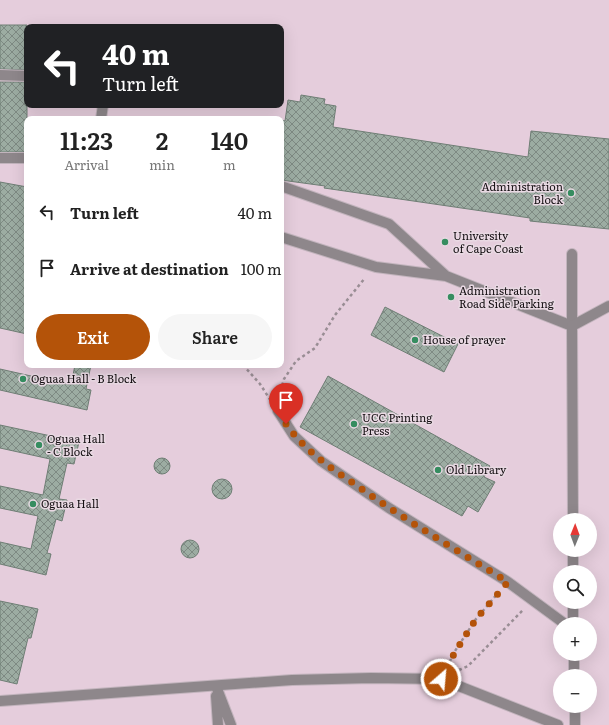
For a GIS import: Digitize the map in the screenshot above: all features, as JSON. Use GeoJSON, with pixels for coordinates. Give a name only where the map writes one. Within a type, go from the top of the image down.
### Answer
{"type":"FeatureCollection","features":[{"type":"Feature","properties":{"kind":"street"},"geometry":{"type":"LineString","coordinates":[[0,75],[24,76]]}},
{"type":"Feature","properties":{"kind":"street"},"geometry":{"type":"LineString","coordinates":[[0,158],[24,158]]}},
{"type":"Feature","properties":{"kind":"street"},"geometry":{"type":"LineString","coordinates":[[284,187],[389,224],[446,276]]}},
{"type":"Feature","properties":{"kind":"street"},"geometry":{"type":"LineString","coordinates":[[284,239],[372,266],[446,276],[572,326]]}},
{"type":"Feature","properties":{"kind":"street"},"geometry":{"type":"LineString","coordinates":[[572,254],[573,513]]}},
{"type":"Feature","properties":{"kind":"street"},"geometry":{"type":"LineString","coordinates":[[572,326],[609,306]]}},
{"type":"Feature","properties":{"kind":"street"},"geometry":{"type":"LineString","coordinates":[[278,411],[294,436],[321,461],[389,508],[508,582],[555,617]]}},
{"type":"Feature","properties":{"kind":"street"},"geometry":{"type":"LineString","coordinates":[[0,700],[292,680],[355,678],[441,679],[558,725]]}},
{"type":"Feature","properties":{"kind":"street"},"geometry":{"type":"LineString","coordinates":[[216,686],[218,725]]}},
{"type":"Feature","properties":{"kind":"street"},"geometry":{"type":"LineString","coordinates":[[216,686],[231,725]]}},
{"type":"Feature","properties":{"kind":"street"},"geometry":{"type":"LineString","coordinates":[[575,713],[575,725]]}},
{"type":"Feature","properties":{"kind":"path"},"geometry":{"type":"LineString","coordinates":[[278,411],[279,397],[284,379],[296,361],[315,348],[335,315],[367,275],[372,266]]}},
{"type":"Feature","properties":{"kind":"path"},"geometry":{"type":"LineString","coordinates":[[246,368],[260,384],[278,411]]}},
{"type":"Feature","properties":{"kind":"path"},"geometry":{"type":"LineString","coordinates":[[441,679],[455,652],[476,619],[508,582]]}},
{"type":"Feature","properties":{"kind":"path"},"geometry":{"type":"LineString","coordinates":[[441,679],[468,666],[507,628],[532,600]]}},
{"type":"Feature","properties":{"kind":"shaded area","name":"University of Cape Coast"},"geometry":{"type":"Polygon","coordinates":[[[0,0],[609,0],[609,725],[0,725],[0,0]]]}},
{"type":"Feature","properties":{"kind":"building"},"geometry":{"type":"Polygon","coordinates":[[[0,25],[24,25],[24,70],[0,69],[0,25]]]}},
{"type":"Feature","properties":{"kind":"building"},"geometry":{"type":"Polygon","coordinates":[[[0,82],[24,82],[24,108],[27,108],[27,116],[24,116],[24,152],[0,152],[0,82]]]}},
{"type":"Feature","properties":{"kind":"building"},"geometry":{"type":"Polygon","coordinates":[[[301,95],[325,99],[324,104],[336,106],[333,127],[528,157],[531,131],[609,139],[609,229],[530,221],[530,218],[324,188],[325,186],[284,180],[284,121],[288,100],[300,102],[301,95]]]}},
{"type":"Feature","properties":{"kind":"building"},"geometry":{"type":"Polygon","coordinates":[[[0,182],[24,186],[24,333],[0,328],[0,182]]]}},
{"type":"Feature","properties":{"kind":"building"},"geometry":{"type":"Polygon","coordinates":[[[385,307],[458,344],[444,372],[371,335],[385,307]]]}},
{"type":"Feature","properties":{"kind":"building","name":"Oguaa Hall - B Block"},"geometry":{"type":"Polygon","coordinates":[[[74,368],[90,368],[86,389],[91,390],[87,410],[0,390],[0,369],[71,385],[74,368]]]}},
{"type":"Feature","properties":{"kind":"building"},"geometry":{"type":"Polygon","coordinates":[[[328,376],[490,466],[484,477],[495,482],[478,512],[468,506],[462,516],[300,427],[328,376]]]}},
{"type":"Feature","properties":{"kind":"building"},"geometry":{"type":"Polygon","coordinates":[[[0,425],[79,442],[74,464],[67,463],[59,499],[67,500],[62,521],[56,519],[47,553],[51,554],[46,575],[0,564],[0,542],[31,549],[38,516],[0,508],[0,486],[43,495],[50,459],[0,448],[0,425]]]}},
{"type":"Feature","properties":{"kind":"building"},"geometry":{"type":"Polygon","coordinates":[[[159,458],[165,458],[170,463],[168,472],[165,474],[159,474],[154,469],[154,463],[159,458]]]}},
{"type":"Feature","properties":{"kind":"building"},"geometry":{"type":"Polygon","coordinates":[[[222,479],[229,482],[232,489],[229,496],[222,499],[215,496],[212,489],[215,482],[222,479]]]}},
{"type":"Feature","properties":{"kind":"building"},"geometry":{"type":"Polygon","coordinates":[[[186,540],[194,540],[199,545],[197,556],[194,558],[186,558],[181,553],[181,545],[186,540]]]}},
{"type":"Feature","properties":{"kind":"building"},"geometry":{"type":"Polygon","coordinates":[[[0,601],[38,609],[31,638],[28,638],[17,684],[0,680],[0,601]]]}},
{"type":"Feature","properties":{"kind":"place","name":"Administration Block"},"geometry":{"type":"Point","coordinates":[571,193]}},
{"type":"Feature","properties":{"kind":"place","name":"University of Cape Coast"},"geometry":{"type":"Point","coordinates":[445,242]}},
{"type":"Feature","properties":{"kind":"place","name":"Administration Road Side Parking"},"geometry":{"type":"Point","coordinates":[451,297]}},
{"type":"Feature","properties":{"kind":"place","name":"House of prayer"},"geometry":{"type":"Point","coordinates":[415,340]}},
{"type":"Feature","properties":{"kind":"place","name":"Oguaa Hall - B Block"},"geometry":{"type":"Point","coordinates":[23,379]}},
{"type":"Feature","properties":{"kind":"place","name":"UCC Printing Press"},"geometry":{"type":"Point","coordinates":[354,424]}},
{"type":"Feature","properties":{"kind":"place","name":"Oguaa Hall - C Block"},"geometry":{"type":"Point","coordinates":[39,445]}},
{"type":"Feature","properties":{"kind":"place","name":"Old Library"},"geometry":{"type":"Point","coordinates":[438,470]}},
{"type":"Feature","properties":{"kind":"place","name":"Oguaa Hall"},"geometry":{"type":"Point","coordinates":[33,504]}},
{"type":"Feature","properties":{"kind":"route"},"geometry":{"type":"LineString","coordinates":[[286,424],[294,436],[321,461],[389,508],[508,582],[476,619],[455,652],[441,679]]}}]}
